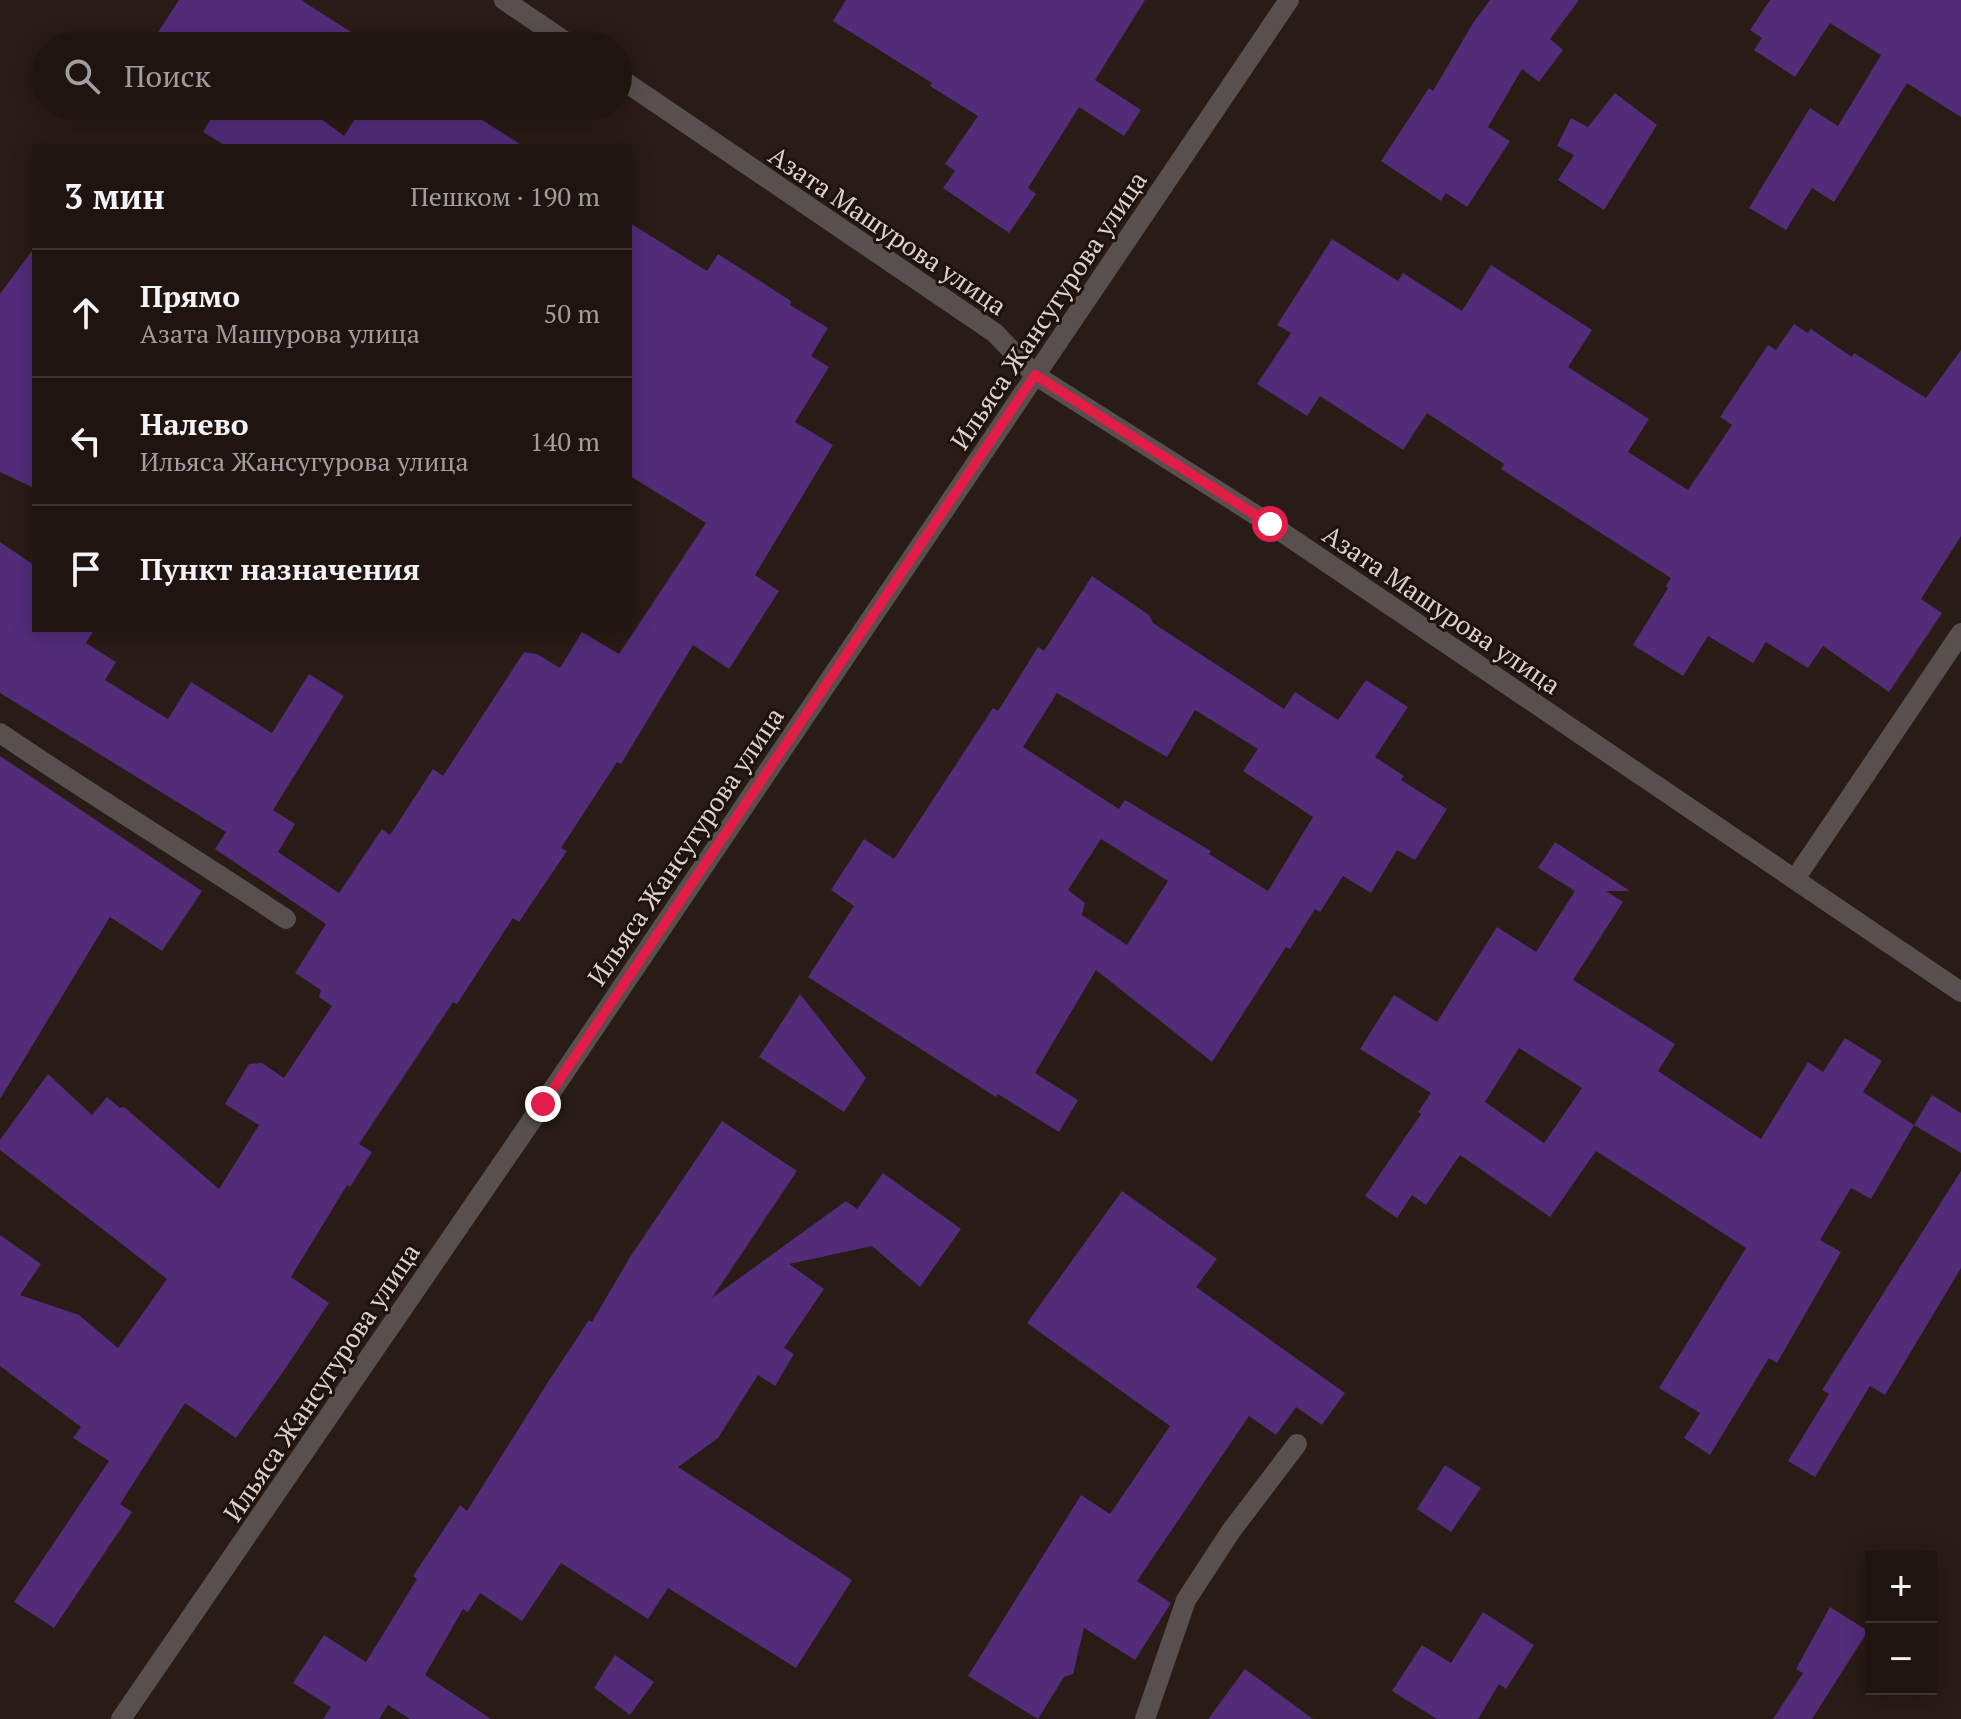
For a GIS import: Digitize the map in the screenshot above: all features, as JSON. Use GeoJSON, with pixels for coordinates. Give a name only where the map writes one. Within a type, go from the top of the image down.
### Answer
{"type":"FeatureCollection","features":[{"type":"Feature","properties":{"kind":"street"},"geometry":{"type":"LineString","coordinates":[[504,0],[551,32]]}},
{"type":"Feature","properties":{"kind":"street","name":"Ильяса Жансугурова улица"},"geometry":{"type":"LineString","coordinates":[[121,1719],[543,1104],[1289,0]]}},
{"type":"Feature","properties":{"kind":"street","name":"Азата Машурова улица"},"geometry":{"type":"LineString","coordinates":[[632,87],[995,333],[1035,375],[1270,524],[1961,992]]}},
{"type":"Feature","properties":{"kind":"street"},"geometry":{"type":"LineString","coordinates":[[1795,879],[1961,633]]}},
{"type":"Feature","properties":{"kind":"street"},"geometry":{"type":"LineString","coordinates":[[0,733],[286,919]]}},
{"type":"Feature","properties":{"kind":"street"},"geometry":{"type":"LineString","coordinates":[[1145,1719],[1186,1600],[1231,1531],[1297,1444]]}},
{"type":"Feature","properties":{"kind":"building"},"geometry":{"type":"Polygon","coordinates":[[[179,0],[301,0],[351,32],[158,32],[179,0]]]}},
{"type":"Feature","properties":{"kind":"building"},"geometry":{"type":"Polygon","coordinates":[[[846,0],[1145,0],[1095,80],[1141,110],[1124,136],[1079,107],[1028,188],[1036,194],[1009,233],[943,188],[955,171],[945,164],[978,116],[833,21],[846,0]]]}},
{"type":"Feature","properties":{"kind":"building"},"geometry":{"type":"Polygon","coordinates":[[[1490,0],[1579,0],[1550,39],[1563,50],[1539,82],[1522,69],[1488,127],[1510,141],[1467,207],[1446,193],[1441,201],[1381,161],[1429,88],[1433,91],[1490,0]]]}},
{"type":"Feature","properties":{"kind":"building"},"geometry":{"type":"Polygon","coordinates":[[[1770,0],[1961,0],[1961,117],[1907,83],[1834,202],[1812,188],[1786,230],[1749,208],[1810,108],[1838,126],[1881,55],[1830,23],[1795,77],[1754,50],[1762,38],[1750,30],[1770,0]]]}},
{"type":"Feature","properties":{"kind":"building"},"geometry":{"type":"Polygon","coordinates":[[[1615,93],[1657,125],[1604,210],[1558,180],[1574,155],[1557,146],[1571,118],[1588,127],[1615,93]]]}},
{"type":"Feature","properties":{"kind":"building"},"geometry":{"type":"Polygon","coordinates":[[[210,120],[323,120],[344,136],[354,120],[482,120],[520,144],[223,144],[203,132],[210,120]]]}},
{"type":"Feature","properties":{"kind":"building"},"geometry":{"type":"Polygon","coordinates":[[[632,224],[707,271],[718,254],[828,328],[811,356],[829,367],[795,422],[833,445],[755,575],[779,591],[729,669],[693,645],[621,764],[617,762],[561,848],[567,851],[519,922],[513,918],[457,1004],[453,1002],[359,1144],[372,1152],[350,1187],[347,1185],[291,1277],[329,1303],[285,1369],[236,1438],[185,1403],[120,1504],[132,1512],[54,1628],[14,1602],[109,1461],[73,1438],[81,1427],[0,1366],[0,1235],[41,1264],[20,1295],[79,1315],[118,1348],[167,1279],[0,1150],[0,1140],[48,1074],[92,1115],[107,1097],[120,1108],[124,1107],[219,1189],[259,1125],[225,1104],[249,1064],[262,1063],[284,1078],[332,1006],[319,997],[321,990],[295,973],[326,924],[215,849],[226,832],[0,693],[0,542],[32,564],[32,632],[93,632],[86,643],[116,662],[105,680],[168,719],[191,682],[272,733],[309,674],[344,696],[273,810],[295,824],[278,852],[339,893],[382,829],[390,835],[433,769],[443,776],[524,652],[537,654],[560,668],[582,632],[619,654],[706,523],[632,477],[632,224]]]}},
{"type":"Feature","properties":{"kind":"building"},"geometry":{"type":"Polygon","coordinates":[[[1332,239],[1398,281],[1403,273],[1462,311],[1491,265],[1592,330],[1568,367],[1649,419],[1628,452],[1688,490],[1732,425],[1720,417],[1768,345],[1776,350],[1794,324],[1808,333],[1811,329],[1852,357],[1854,353],[1926,398],[1961,350],[1961,536],[1921,599],[1942,613],[1889,692],[1823,646],[1808,668],[1766,642],[1753,663],[1708,636],[1683,676],[1633,645],[1671,578],[1501,469],[1504,464],[1427,413],[1403,450],[1320,396],[1307,416],[1257,384],[1291,333],[1277,325],[1332,239]]]}},
{"type":"Feature","properties":{"kind":"building"},"geometry":{"type":"Polygon","coordinates":[[[32,251],[32,487],[0,472],[0,294],[32,251]]]}},
{"type":"Feature","properties":{"kind":"building"},"geometry":{"type":"Polygon","coordinates":[[[1092,576],[1149,615],[1153,623],[1284,709],[1295,692],[1338,720],[1366,680],[1408,707],[1375,757],[1404,776],[1401,780],[1447,809],[1415,860],[1397,850],[1371,893],[1343,876],[1320,912],[1315,909],[1290,949],[1286,947],[1212,1062],[1096,970],[1035,1073],[1078,1100],[1059,1132],[998,1094],[996,1097],[808,977],[854,906],[831,890],[864,839],[894,859],[993,708],[998,711],[1038,647],[1044,651],[1092,576]],[[1057,693],[1023,747],[1119,809],[1125,800],[1211,851],[1209,854],[1268,891],[1313,817],[1243,771],[1258,749],[1195,710],[1167,757],[1057,693]],[[1101,839],[1068,890],[1085,903],[1082,915],[1127,945],[1168,881],[1101,839]]]}},
{"type":"Feature","properties":{"kind":"building"},"geometry":{"type":"Polygon","coordinates":[[[0,756],[202,891],[162,951],[110,917],[0,1099],[0,756]]]}},
{"type":"Feature","properties":{"kind":"building"},"geometry":{"type":"Polygon","coordinates":[[[1555,842],[1630,891],[1606,891],[1623,902],[1573,980],[1675,1044],[1658,1071],[1761,1139],[1808,1062],[1823,1072],[1845,1038],[1882,1061],[1863,1092],[1914,1125],[1871,1199],[1851,1188],[1820,1240],[1841,1252],[1777,1363],[1769,1358],[1710,1455],[1684,1438],[1700,1413],[1659,1388],[1746,1248],[1596,1151],[1550,1217],[1460,1155],[1426,1205],[1412,1195],[1397,1218],[1365,1196],[1421,1114],[1418,1112],[1431,1093],[1360,1049],[1394,995],[1437,1022],[1497,927],[1536,952],[1575,891],[1538,868],[1555,842]],[[1519,1048],[1485,1102],[1544,1143],[1582,1088],[1519,1048]]]}},
{"type":"Feature","properties":{"kind":"building"},"geometry":{"type":"Polygon","coordinates":[[[800,994],[866,1078],[844,1112],[759,1057],[800,994]]]}},
{"type":"Feature","properties":{"kind":"building"},"geometry":{"type":"Polygon","coordinates":[[[1932,1095],[1961,1113],[1961,1153],[1914,1125],[1932,1095]]]}},
{"type":"Feature","properties":{"kind":"building"},"geometry":{"type":"Polygon","coordinates":[[[722,1121],[797,1171],[712,1298],[846,1201],[857,1209],[883,1173],[961,1229],[920,1287],[872,1246],[789,1264],[824,1289],[784,1348],[794,1354],[775,1386],[758,1375],[718,1438],[678,1467],[852,1580],[796,1668],[668,1588],[648,1619],[561,1563],[522,1621],[480,1593],[468,1612],[463,1609],[425,1675],[491,1719],[410,1719],[388,1705],[379,1719],[323,1719],[331,1707],[293,1683],[324,1635],[366,1662],[417,1579],[413,1576],[460,1505],[467,1511],[548,1382],[589,1320],[592,1322],[630,1257],[722,1121]]]}},
{"type":"Feature","properties":{"kind":"building"},"geometry":{"type":"Polygon","coordinates":[[[1961,1171],[1961,1268],[1885,1395],[1870,1386],[1815,1477],[1788,1461],[1829,1394],[1822,1390],[1961,1171]]]}},
{"type":"Feature","properties":{"kind":"building"},"geometry":{"type":"Polygon","coordinates":[[[1122,1191],[1217,1259],[1196,1287],[1345,1393],[1322,1425],[1296,1407],[1276,1435],[1249,1416],[1137,1581],[1171,1603],[1135,1660],[1084,1628],[1073,1674],[1064,1677],[1038,1719],[968,1676],[1081,1495],[1110,1514],[1170,1426],[1027,1323],[1122,1191]]]}},
{"type":"Feature","properties":{"kind":"building"},"geometry":{"type":"Polygon","coordinates":[[[1445,1465],[1481,1488],[1451,1532],[1417,1509],[1445,1465]]]}},
{"type":"Feature","properties":{"kind":"building"},"geometry":{"type":"Polygon","coordinates":[[[1830,1607],[1865,1629],[1865,1636],[1812,1719],[1773,1719],[1803,1673],[1796,1669],[1830,1607]]]}},
{"type":"Feature","properties":{"kind":"building"},"geometry":{"type":"Polygon","coordinates":[[[1483,1612],[1534,1645],[1506,1689],[1499,1684],[1478,1719],[1437,1719],[1392,1691],[1422,1645],[1451,1663],[1483,1612]]]}},
{"type":"Feature","properties":{"kind":"building"},"geometry":{"type":"Polygon","coordinates":[[[615,1655],[654,1682],[630,1715],[594,1688],[615,1655]]]}},
{"type":"Feature","properties":{"kind":"building"},"geometry":{"type":"Polygon","coordinates":[[[1245,1669],[1313,1719],[1208,1719],[1245,1669]]]}},
{"type":"Feature","properties":{"kind":"route"},"geometry":{"type":"LineString","coordinates":[[543,1104],[1035,375],[1270,524]]}}]}
